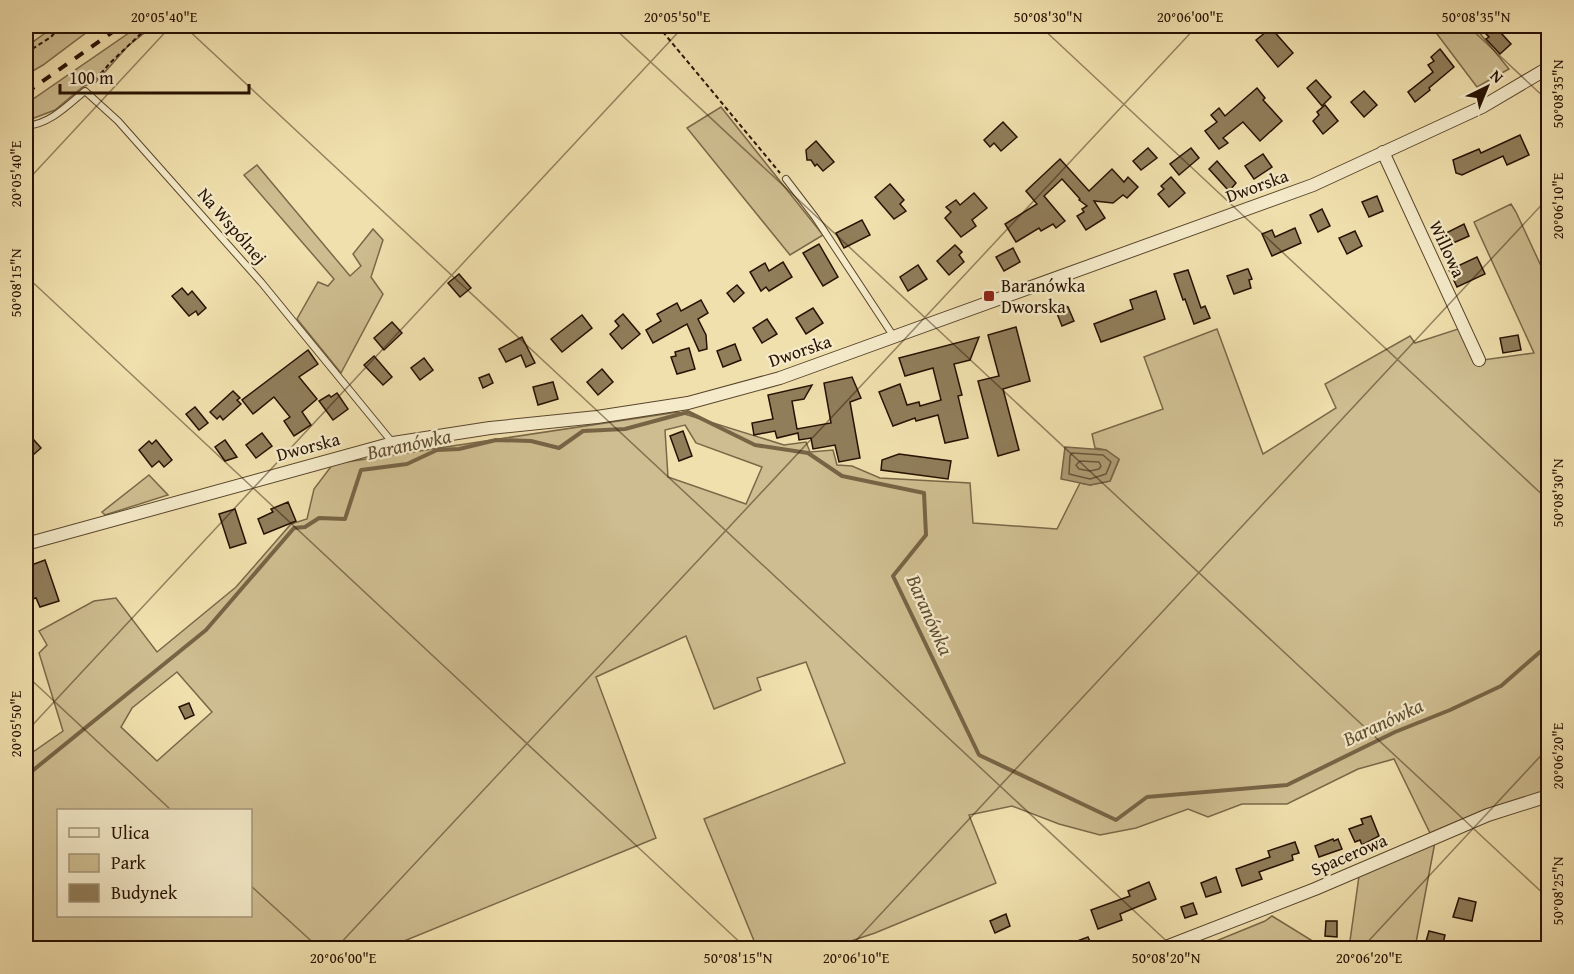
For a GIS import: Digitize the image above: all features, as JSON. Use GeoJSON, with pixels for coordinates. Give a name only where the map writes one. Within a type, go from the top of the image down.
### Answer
{"type":"FeatureCollection","features":[{"type":"Feature","properties":{"kind":"street","name":"Dworska"},"geometry":{"type":"LineString","coordinates":[[26,544],[393,443],[490,428],[597,417],[688,403],[780,378],[1313,185],[1482,107],[1548,68]]}},
{"type":"Feature","properties":{"kind":"street","name":"Willowa"},"geometry":{"type":"LineString","coordinates":[[1383,153],[1479,360]]}},
{"type":"Feature","properties":{"kind":"street","name":"Spacerowa"},"geometry":{"type":"LineString","coordinates":[[1163,948],[1315,889],[1488,815],[1548,796]]}},
{"type":"Feature","properties":{"kind":"lane"},"geometry":{"type":"LineString","coordinates":[[26,126],[40,123],[58,114],[85,91]]}},
{"type":"Feature","properties":{"kind":"lane","name":"Na Wspólnej"},"geometry":{"type":"LineString","coordinates":[[85,91],[118,121],[261,282],[393,443]]}},
{"type":"Feature","properties":{"kind":"lane"},"geometry":{"type":"LineString","coordinates":[[786,180],[814,217],[894,337]]}},
{"type":"Feature","properties":{"kind":"path"},"geometry":{"type":"LineString","coordinates":[[26,53],[51,37],[60,26]]}},
{"type":"Feature","properties":{"kind":"path"},"geometry":{"type":"LineString","coordinates":[[85,91],[110,63],[149,26]]}},
{"type":"Feature","properties":{"kind":"path"},"geometry":{"type":"LineString","coordinates":[[658,26],[786,180]]}},
{"type":"Feature","properties":{"kind":"green space"},"geometry":{"type":"Polygon","coordinates":[[[55,26],[95,26],[26,75],[26,47],[55,26]]]}},
{"type":"Feature","properties":{"kind":"green space"},"geometry":{"type":"Polygon","coordinates":[[[139,26],[153,26],[128,46],[96,82],[84,86],[55,110],[34,118],[26,104],[139,26]]]}},
{"type":"Feature","properties":{"kind":"green space"},"geometry":{"type":"Polygon","coordinates":[[[1431,26],[1474,26],[1509,69],[1477,87],[1431,26]]]}},
{"type":"Feature","properties":{"kind":"green space"},"geometry":{"type":"Polygon","coordinates":[[[721,107],[823,235],[790,255],[687,128],[721,107]]]}},
{"type":"Feature","properties":{"kind":"green space"},"geometry":{"type":"Polygon","coordinates":[[[257,165],[350,276],[361,266],[353,254],[373,229],[383,240],[371,277],[383,294],[341,373],[297,319],[318,282],[328,286],[334,279],[244,175],[257,165]]]}},
{"type":"Feature","properties":{"kind":"green space"},"geometry":{"type":"Polygon","coordinates":[[[1511,204],[1548,281],[1548,792],[1486,809],[1430,833],[1394,759],[1358,769],[1287,804],[1242,804],[1208,817],[1188,809],[1136,828],[1100,835],[1059,824],[1012,806],[969,815],[996,883],[875,933],[830,948],[757,948],[704,819],[845,763],[806,662],[757,678],[761,690],[714,709],[686,636],[596,677],[656,838],[387,948],[26,948],[26,757],[63,731],[39,653],[47,645],[39,631],[94,601],[116,598],[157,652],[236,587],[291,524],[307,519],[314,489],[333,464],[678,412],[784,445],[806,442],[810,452],[833,450],[837,465],[852,466],[880,478],[970,483],[973,523],[1057,529],[1080,483],[1090,485],[1110,481],[1119,460],[1106,450],[1095,448],[1092,434],[1163,409],[1144,357],[1217,329],[1263,454],[1336,408],[1325,384],[1410,336],[1415,343],[1458,329],[1483,360],[1534,353],[1474,222],[1511,204]],[[685,425],[665,430],[668,477],[746,504],[762,467],[696,443],[685,425]],[[177,672],[132,708],[121,727],[157,761],[212,712],[177,672]]]}},
{"type":"Feature","properties":{"kind":"green space"},"geometry":{"type":"Polygon","coordinates":[[[149,475],[168,495],[105,515],[102,512],[149,475]]]}},
{"type":"Feature","properties":{"kind":"green space"},"geometry":{"type":"Polygon","coordinates":[[[1435,842],[1415,948],[1349,948],[1359,876],[1435,842]]]}},
{"type":"Feature","properties":{"kind":"green space"},"geometry":{"type":"Polygon","coordinates":[[[1272,916],[1324,948],[1210,948],[1211,943],[1272,916]]]}},
{"type":"Feature","properties":{"kind":"water"},"geometry":{"type":"Polygon","coordinates":[[[1065,447],[1106,450],[1119,459],[1110,481],[1090,485],[1061,479],[1065,447]]]}},
{"type":"Feature","properties":{"kind":"building"},"geometry":{"type":"Polygon","coordinates":[[[1489,26],[1511,26],[1502,34],[1511,44],[1500,54],[1486,39],[1489,37],[1483,31],[1489,26]]]}},
{"type":"Feature","properties":{"kind":"building"},"geometry":{"type":"Polygon","coordinates":[[[1271,28],[1293,53],[1278,67],[1256,40],[1271,28]]]}},
{"type":"Feature","properties":{"kind":"building"},"geometry":{"type":"Polygon","coordinates":[[[1440,49],[1454,67],[1415,102],[1408,92],[1433,72],[1428,65],[1434,61],[1431,57],[1440,49]]]}},
{"type":"Feature","properties":{"kind":"building"},"geometry":{"type":"Polygon","coordinates":[[[1316,80],[1331,97],[1322,106],[1307,88],[1316,80]]]}},
{"type":"Feature","properties":{"kind":"building"},"geometry":{"type":"Polygon","coordinates":[[[1257,88],[1265,98],[1263,100],[1282,121],[1260,141],[1243,122],[1223,138],[1228,143],[1219,149],[1205,131],[1217,122],[1211,115],[1219,108],[1225,116],[1257,88]]]}},
{"type":"Feature","properties":{"kind":"building"},"geometry":{"type":"Polygon","coordinates":[[[1364,91],[1377,105],[1364,117],[1351,102],[1364,91]]]}},
{"type":"Feature","properties":{"kind":"building"},"geometry":{"type":"Polygon","coordinates":[[[1325,105],[1338,121],[1323,134],[1313,121],[1319,115],[1317,112],[1325,105]]]}},
{"type":"Feature","properties":{"kind":"building"},"geometry":{"type":"Polygon","coordinates":[[[1003,122],[1017,137],[1001,151],[994,143],[990,147],[984,140],[1003,122]]]}},
{"type":"Feature","properties":{"kind":"building"},"geometry":{"type":"Polygon","coordinates":[[[1520,135],[1529,155],[1507,165],[1503,156],[1462,175],[1456,173],[1453,160],[1479,149],[1481,153],[1520,135]]]}},
{"type":"Feature","properties":{"kind":"building"},"geometry":{"type":"Polygon","coordinates":[[[816,141],[834,162],[823,171],[817,164],[815,166],[811,160],[807,160],[806,150],[816,141]]]}},
{"type":"Feature","properties":{"kind":"building"},"geometry":{"type":"Polygon","coordinates":[[[1148,148],[1157,158],[1141,170],[1133,161],[1148,148]]]}},
{"type":"Feature","properties":{"kind":"building"},"geometry":{"type":"Polygon","coordinates":[[[1191,148],[1199,158],[1179,175],[1170,164],[1191,148]]]}},
{"type":"Feature","properties":{"kind":"building"},"geometry":{"type":"Polygon","coordinates":[[[1263,154],[1272,167],[1254,179],[1245,166],[1263,154]]]}},
{"type":"Feature","properties":{"kind":"building"},"geometry":{"type":"Polygon","coordinates":[[[1060,159],[1089,191],[1112,169],[1124,182],[1128,177],[1138,187],[1127,198],[1123,195],[1113,203],[1094,201],[1105,218],[1086,230],[1077,216],[1084,212],[1082,209],[1087,206],[1062,179],[1044,196],[1065,221],[1056,228],[1053,224],[1041,231],[1039,228],[1016,242],[1005,224],[1037,204],[1026,191],[1060,159]]]}},
{"type":"Feature","properties":{"kind":"building"},"geometry":{"type":"Polygon","coordinates":[[[1217,161],[1236,183],[1229,191],[1209,169],[1217,161]]]}},
{"type":"Feature","properties":{"kind":"building"},"geometry":{"type":"Polygon","coordinates":[[[1171,177],[1185,193],[1169,207],[1158,194],[1164,189],[1161,186],[1171,177]]]}},
{"type":"Feature","properties":{"kind":"building"},"geometry":{"type":"Polygon","coordinates":[[[890,184],[904,200],[900,204],[906,211],[894,219],[875,197],[890,184]]]}},
{"type":"Feature","properties":{"kind":"building"},"geometry":{"type":"Polygon","coordinates":[[[974,193],[987,208],[972,220],[976,226],[961,237],[945,218],[951,212],[946,207],[956,200],[960,205],[974,193]]]}},
{"type":"Feature","properties":{"kind":"building"},"geometry":{"type":"Polygon","coordinates":[[[1377,196],[1383,211],[1369,217],[1362,202],[1377,196]]]}},
{"type":"Feature","properties":{"kind":"building"},"geometry":{"type":"Polygon","coordinates":[[[1322,209],[1330,226],[1318,232],[1310,215],[1322,209]]]}},
{"type":"Feature","properties":{"kind":"building"},"geometry":{"type":"Polygon","coordinates":[[[862,220],[870,235],[844,248],[836,233],[862,220]]]}},
{"type":"Feature","properties":{"kind":"building"},"geometry":{"type":"Polygon","coordinates":[[[1464,224],[1469,236],[1451,244],[1446,233],[1464,224]]]}},
{"type":"Feature","properties":{"kind":"building"},"geometry":{"type":"Polygon","coordinates":[[[1295,228],[1301,243],[1272,256],[1262,234],[1272,230],[1275,237],[1295,228]]]}},
{"type":"Feature","properties":{"kind":"building"},"geometry":{"type":"Polygon","coordinates":[[[1355,231],[1362,246],[1347,254],[1339,238],[1355,231]]]}},
{"type":"Feature","properties":{"kind":"building"},"geometry":{"type":"Polygon","coordinates":[[[819,244],[838,277],[823,286],[803,253],[819,244]]]}},
{"type":"Feature","properties":{"kind":"building"},"geometry":{"type":"Polygon","coordinates":[[[955,245],[962,252],[959,255],[964,262],[949,275],[937,261],[955,245]]]}},
{"type":"Feature","properties":{"kind":"building"},"geometry":{"type":"Polygon","coordinates":[[[1013,248],[1020,262],[1004,271],[996,257],[1013,248]]]}},
{"type":"Feature","properties":{"kind":"building"},"geometry":{"type":"Polygon","coordinates":[[[1477,257],[1485,274],[1457,287],[1449,270],[1477,257]]]}},
{"type":"Feature","properties":{"kind":"building"},"geometry":{"type":"Polygon","coordinates":[[[783,262],[792,277],[769,291],[766,287],[761,291],[750,272],[765,263],[769,271],[783,262]]]}},
{"type":"Feature","properties":{"kind":"building"},"geometry":{"type":"Polygon","coordinates":[[[918,265],[927,279],[908,291],[900,277],[918,265]]]}},
{"type":"Feature","properties":{"kind":"building"},"geometry":{"type":"Polygon","coordinates":[[[1248,269],[1252,279],[1249,280],[1251,288],[1234,294],[1227,276],[1248,269]]]}},
{"type":"Feature","properties":{"kind":"building"},"geometry":{"type":"Polygon","coordinates":[[[1188,270],[1201,308],[1205,306],[1210,318],[1194,324],[1174,274],[1188,270]]]}},
{"type":"Feature","properties":{"kind":"building"},"geometry":{"type":"Polygon","coordinates":[[[459,274],[471,288],[460,297],[448,283],[459,274]]]}},
{"type":"Feature","properties":{"kind":"building"},"geometry":{"type":"Polygon","coordinates":[[[737,285],[744,293],[734,302],[727,293],[737,285]]]}},
{"type":"Feature","properties":{"kind":"building"},"geometry":{"type":"Polygon","coordinates":[[[182,288],[188,295],[192,291],[206,308],[198,315],[196,311],[189,316],[172,296],[182,288]]]}},
{"type":"Feature","properties":{"kind":"building"},"geometry":{"type":"Polygon","coordinates":[[[1156,291],[1165,319],[1101,342],[1094,324],[1133,309],[1130,300],[1156,291]]]}},
{"type":"Feature","properties":{"kind":"building"},"geometry":{"type":"Polygon","coordinates":[[[701,300],[708,313],[698,319],[706,335],[707,349],[699,351],[687,324],[653,343],[646,330],[661,321],[657,314],[677,303],[681,311],[701,300]]]}},
{"type":"Feature","properties":{"kind":"building"},"geometry":{"type":"Polygon","coordinates":[[[1060,303],[1068,307],[1074,321],[1062,326],[1056,311],[1060,303]]]}},
{"type":"Feature","properties":{"kind":"building"},"geometry":{"type":"Polygon","coordinates":[[[813,308],[823,323],[806,334],[796,318],[813,308]]]}},
{"type":"Feature","properties":{"kind":"building"},"geometry":{"type":"Polygon","coordinates":[[[623,314],[640,334],[622,349],[610,334],[619,326],[615,321],[623,314]]]}},
{"type":"Feature","properties":{"kind":"building"},"geometry":{"type":"Polygon","coordinates":[[[582,315],[592,328],[562,352],[551,339],[582,315]]]}},
{"type":"Feature","properties":{"kind":"building"},"geometry":{"type":"Polygon","coordinates":[[[767,319],[777,334],[762,343],[753,328],[767,319]]]}},
{"type":"Feature","properties":{"kind":"building"},"geometry":{"type":"Polygon","coordinates":[[[392,322],[402,333],[384,350],[374,338],[392,322]]]}},
{"type":"Feature","properties":{"kind":"building"},"geometry":{"type":"Polygon","coordinates":[[[1016,327],[1030,381],[1003,389],[1019,450],[998,456],[978,381],[999,376],[988,335],[1016,327]]]}},
{"type":"Feature","properties":{"kind":"building"},"geometry":{"type":"Polygon","coordinates":[[[1518,335],[1521,350],[1503,353],[1500,338],[1518,335]]]}},
{"type":"Feature","properties":{"kind":"building"},"geometry":{"type":"Polygon","coordinates":[[[522,337],[535,363],[526,367],[521,355],[506,362],[499,349],[522,337]]]}},
{"type":"Feature","properties":{"kind":"building"},"geometry":{"type":"Polygon","coordinates":[[[979,337],[970,360],[954,364],[962,395],[958,396],[968,438],[945,443],[938,415],[916,421],[915,418],[893,426],[879,392],[900,384],[907,405],[919,402],[920,406],[941,400],[933,368],[905,376],[899,358],[979,337]]]}},
{"type":"Feature","properties":{"kind":"building"},"geometry":{"type":"Polygon","coordinates":[[[735,344],[741,360],[723,367],[717,351],[735,344]]]}},
{"type":"Feature","properties":{"kind":"building"},"geometry":{"type":"Polygon","coordinates":[[[689,348],[695,369],[677,374],[671,357],[676,356],[675,352],[689,348]]]}},
{"type":"Feature","properties":{"kind":"building"},"geometry":{"type":"Polygon","coordinates":[[[308,350],[318,364],[299,377],[317,399],[302,412],[311,425],[294,436],[284,421],[290,417],[274,397],[253,414],[242,400],[308,350]]]}},
{"type":"Feature","properties":{"kind":"building"},"geometry":{"type":"Polygon","coordinates":[[[374,356],[392,377],[383,385],[364,365],[374,356]]]}},
{"type":"Feature","properties":{"kind":"building"},"geometry":{"type":"Polygon","coordinates":[[[424,358],[433,370],[420,380],[411,368],[424,358]]]}},
{"type":"Feature","properties":{"kind":"building"},"geometry":{"type":"Polygon","coordinates":[[[602,369],[613,382],[598,395],[587,382],[602,369]]]}},
{"type":"Feature","properties":{"kind":"building"},"geometry":{"type":"Polygon","coordinates":[[[489,374],[493,383],[483,388],[479,378],[489,374]]]}},
{"type":"Feature","properties":{"kind":"building"},"geometry":{"type":"Polygon","coordinates":[[[852,377],[861,398],[850,402],[860,458],[839,462],[835,445],[813,449],[811,438],[799,440],[798,433],[777,438],[775,431],[754,435],[752,423],[773,419],[768,395],[812,385],[804,399],[792,401],[797,429],[831,423],[824,383],[852,377]]]}},
{"type":"Feature","properties":{"kind":"building"},"geometry":{"type":"Polygon","coordinates":[[[553,382],[558,399],[538,405],[533,387],[553,382]]]}},
{"type":"Feature","properties":{"kind":"building"},"geometry":{"type":"Polygon","coordinates":[[[233,391],[240,398],[237,400],[241,404],[223,420],[220,416],[217,419],[210,412],[233,391]]]}},
{"type":"Feature","properties":{"kind":"building"},"geometry":{"type":"Polygon","coordinates":[[[337,393],[348,409],[333,420],[319,401],[337,393]]]}},
{"type":"Feature","properties":{"kind":"building"},"geometry":{"type":"Polygon","coordinates":[[[195,407],[208,423],[199,430],[186,414],[195,407]]]}},
{"type":"Feature","properties":{"kind":"building"},"geometry":{"type":"Polygon","coordinates":[[[26,431],[41,448],[26,461],[26,431]]]}},
{"type":"Feature","properties":{"kind":"building"},"geometry":{"type":"Polygon","coordinates":[[[683,431],[692,456],[679,461],[670,436],[683,431]]]}},
{"type":"Feature","properties":{"kind":"building"},"geometry":{"type":"Polygon","coordinates":[[[262,433],[272,446],[256,458],[246,445],[262,433]]]}},
{"type":"Feature","properties":{"kind":"building"},"geometry":{"type":"Polygon","coordinates":[[[156,440],[172,460],[164,467],[159,461],[152,467],[139,450],[149,441],[152,444],[156,440]]]}},
{"type":"Feature","properties":{"kind":"building"},"geometry":{"type":"Polygon","coordinates":[[[225,440],[237,457],[225,461],[215,447],[225,440]]]}},
{"type":"Feature","properties":{"kind":"building"},"geometry":{"type":"Polygon","coordinates":[[[899,454],[951,461],[948,479],[881,470],[882,460],[899,454]]]}},
{"type":"Feature","properties":{"kind":"building"},"geometry":{"type":"Polygon","coordinates":[[[288,502],[296,521],[264,534],[258,519],[273,512],[271,509],[288,502]]]}},
{"type":"Feature","properties":{"kind":"building"},"geometry":{"type":"Polygon","coordinates":[[[235,509],[246,543],[230,548],[219,514],[235,509]]]}},
{"type":"Feature","properties":{"kind":"building"},"geometry":{"type":"Polygon","coordinates":[[[45,560],[59,601],[40,607],[36,598],[32,599],[26,577],[26,567],[45,560]]]}},
{"type":"Feature","properties":{"kind":"building"},"geometry":{"type":"Polygon","coordinates":[[[189,703],[194,715],[185,719],[179,707],[189,703]]]}},
{"type":"Feature","properties":{"kind":"building"},"geometry":{"type":"Polygon","coordinates":[[[1371,816],[1379,836],[1362,845],[1360,840],[1355,842],[1349,829],[1363,824],[1361,819],[1371,816]]]}},
{"type":"Feature","properties":{"kind":"building"},"geometry":{"type":"Polygon","coordinates":[[[1333,839],[1334,841],[1338,839],[1342,849],[1319,857],[1315,846],[1333,839]]]}},
{"type":"Feature","properties":{"kind":"building"},"geometry":{"type":"Polygon","coordinates":[[[1295,842],[1299,853],[1292,855],[1293,860],[1259,872],[1262,879],[1242,886],[1236,869],[1270,857],[1268,851],[1295,842]]]}},
{"type":"Feature","properties":{"kind":"building"},"geometry":{"type":"Polygon","coordinates":[[[1216,877],[1221,892],[1206,897],[1201,883],[1216,877]]]}},
{"type":"Feature","properties":{"kind":"building"},"geometry":{"type":"Polygon","coordinates":[[[1149,882],[1156,899],[1120,914],[1122,920],[1098,929],[1091,910],[1130,896],[1128,891],[1149,882]]]}},
{"type":"Feature","properties":{"kind":"building"},"geometry":{"type":"Polygon","coordinates":[[[1459,898],[1476,902],[1472,921],[1453,917],[1459,898]]]}},
{"type":"Feature","properties":{"kind":"building"},"geometry":{"type":"Polygon","coordinates":[[[1193,903],[1197,914],[1185,918],[1181,907],[1193,903]]]}},
{"type":"Feature","properties":{"kind":"building"},"geometry":{"type":"Polygon","coordinates":[[[1006,914],[1010,926],[995,933],[990,921],[1006,914]]]}},
{"type":"Feature","properties":{"kind":"building"},"geometry":{"type":"Polygon","coordinates":[[[1326,921],[1337,921],[1337,937],[1325,936],[1326,921]]]}},
{"type":"Feature","properties":{"kind":"building"},"geometry":{"type":"Polygon","coordinates":[[[1429,931],[1445,935],[1442,948],[1425,945],[1429,931]]]}},
{"type":"Feature","properties":{"kind":"building"},"geometry":{"type":"Polygon","coordinates":[[[1088,937],[1093,948],[1061,948],[1061,947],[1088,937]]]}},
{"type":"Feature","properties":{"kind":"waterway","name":"Baranówka"},"geometry":{"type":"LineString","coordinates":[[26,776],[206,630],[294,528],[305,527],[319,518],[345,519],[361,470],[407,464],[437,450],[459,449],[496,440],[531,441],[559,448],[583,431],[625,429],[688,412],[755,445],[808,453],[842,476],[924,493],[926,535],[893,576],[979,755],[1116,820],[1147,797],[1287,785],[1395,732],[1501,686],[1548,645]]}},
{"type":"Feature","properties":{"kind":"railway"},"geometry":{"type":"LineString","coordinates":[[26,93],[121,26]]}},
{"type":"Feature","properties":{"kind":"place","name":"Baranówka Dworska"},"geometry":{"type":"Point","coordinates":[989,296]}}]}
